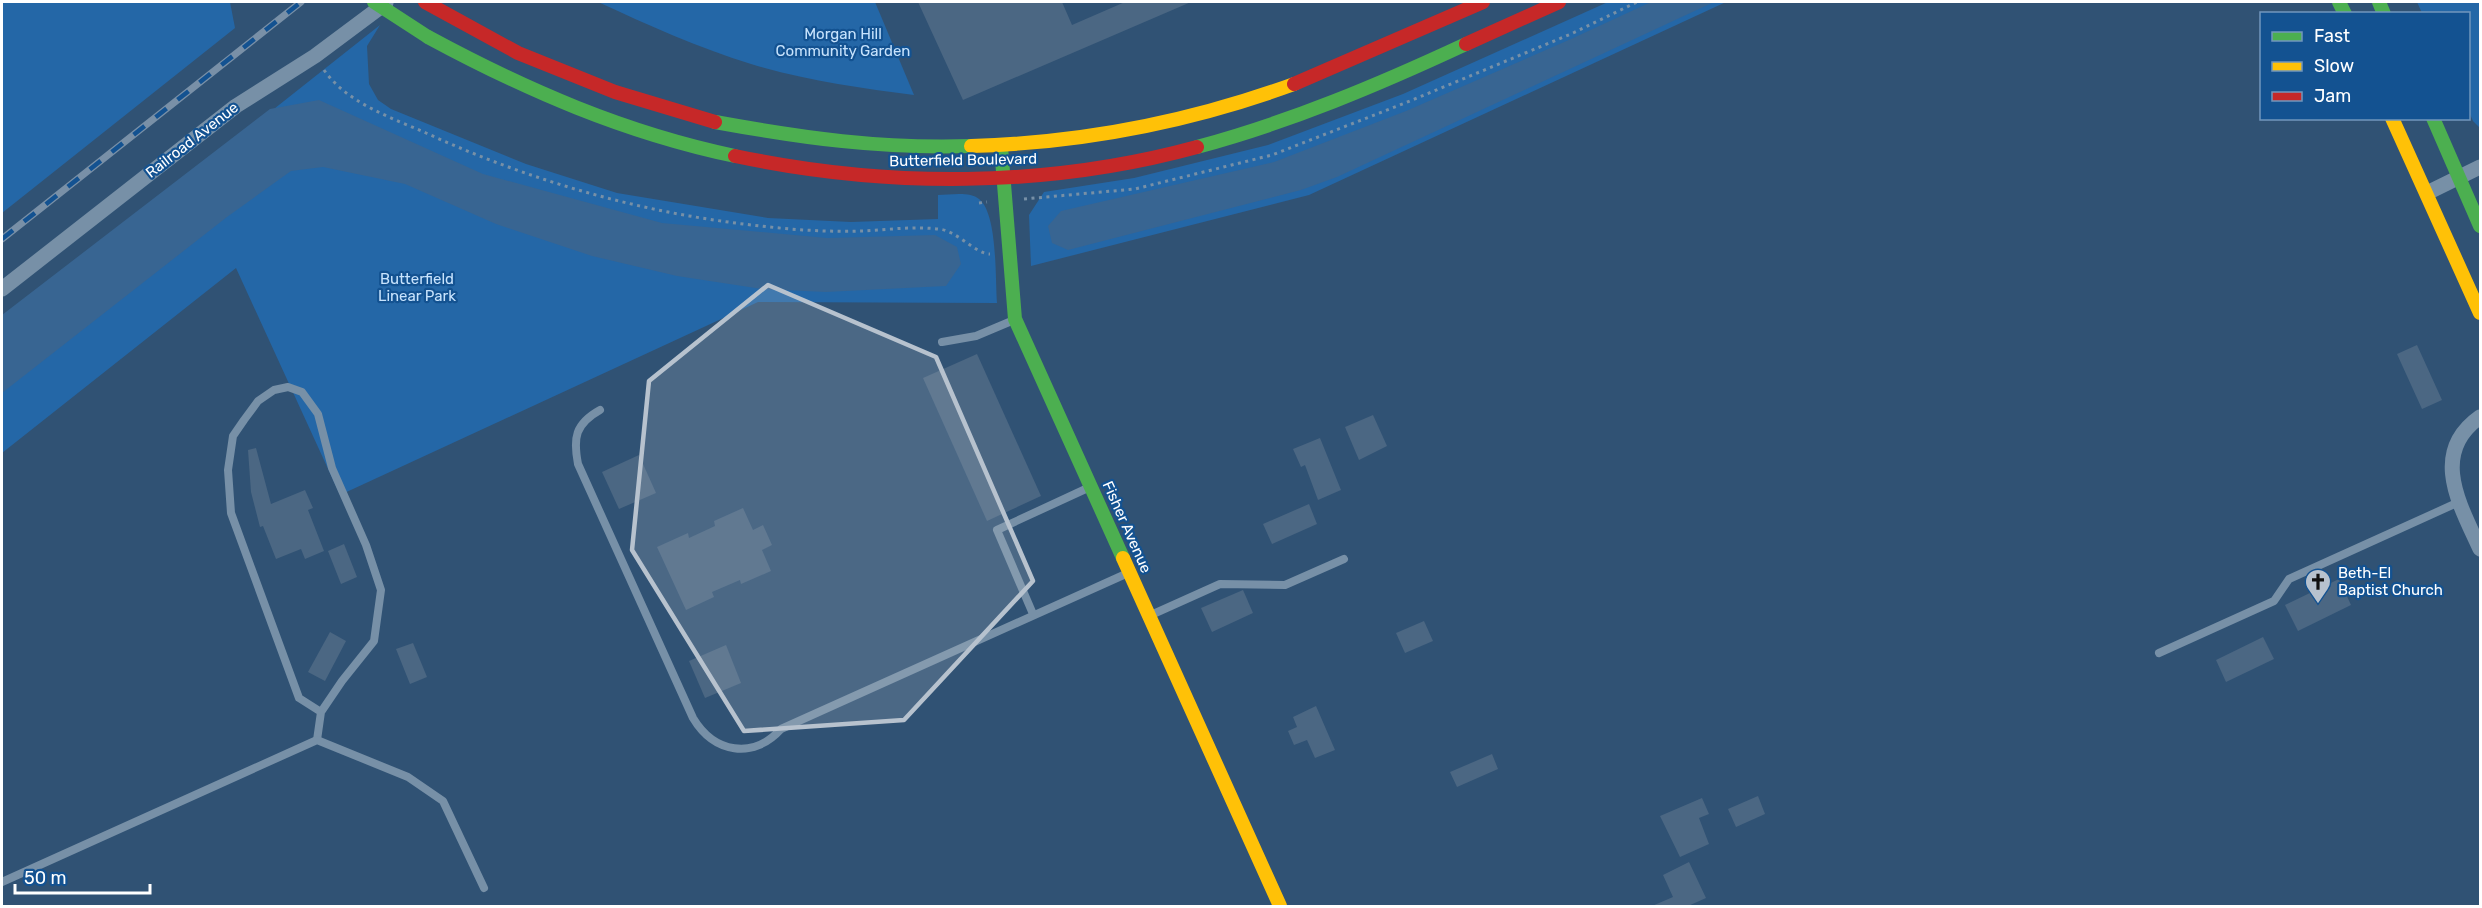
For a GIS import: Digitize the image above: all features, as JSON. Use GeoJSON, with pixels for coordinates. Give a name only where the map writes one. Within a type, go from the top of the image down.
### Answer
{"type":"FeatureCollection","features":[{"type":"Feature","properties":{"kind":"main road","name":"Butterfield Boulevard"},"geometry":{"type":"LineString","coordinates":[[374,2],[428,37],[495,73],[558,102],[622,126],[687,146],[763,164],[840,174],[944,180],[1003,179],[1120,164],[1175,154],[1244,135],[1307,113],[1559,2]]}},
{"type":"Feature","properties":{"kind":"main road","name":"Butterfield Boulevard"},"geometry":{"type":"LineString","coordinates":[[425,2],[514,51],[571,77],[631,99],[698,119],[766,133],[829,142],[918,148],[1001,147],[1114,134],[1231,106],[1296,84],[1483,2]]}},
{"type":"Feature","properties":{"kind":"main road"},"geometry":{"type":"LineString","coordinates":[[2393,120],[2481,313]]}},
{"type":"Feature","properties":{"kind":"main road"},"geometry":{"type":"LineString","coordinates":[[2434,120],[2481,226]]}},
{"type":"Feature","properties":{"kind":"main road","name":"Fisher Avenue"},"geometry":{"type":"LineString","coordinates":[[1001,147],[1016,319],[1280,906]]}},
{"type":"Feature","properties":{"kind":"street","name":"Railroad Avenue"},"geometry":{"type":"LineString","coordinates":[[2,289],[236,106],[315,56],[389,2]]}},
{"type":"Feature","properties":{"kind":"street"},"geometry":{"type":"LineString","coordinates":[[2427,193],[2481,167]]}},
{"type":"Feature","properties":{"kind":"street"},"geometry":{"type":"LineString","coordinates":[[2481,417],[2470,425],[2457,442],[2452,461],[2453,481],[2459,502],[2481,549]]}},
{"type":"Feature","properties":{"kind":"lane"},"geometry":{"type":"LineString","coordinates":[[942,342],[976,336],[1016,319]]}},
{"type":"Feature","properties":{"kind":"lane"},"geometry":{"type":"LineString","coordinates":[[317,740],[321,712],[374,641],[381,590],[366,545],[333,468],[318,414],[302,392],[288,387],[274,390],[258,401],[233,436],[228,470],[231,513],[299,698],[321,712]]}},
{"type":"Feature","properties":{"kind":"lane"},"geometry":{"type":"LineString","coordinates":[[600,410],[582,422],[577,429],[574,440],[578,464],[693,718],[702,733],[712,742],[727,747],[757,747],[770,741],[781,729],[1129,572]]}},
{"type":"Feature","properties":{"kind":"lane"},"geometry":{"type":"LineString","coordinates":[[1033,614],[998,530],[1091,486]]}},
{"type":"Feature","properties":{"kind":"lane"},"geometry":{"type":"LineString","coordinates":[[2158,653],[2274,601],[2289,579],[2459,502]]}},
{"type":"Feature","properties":{"kind":"lane"},"geometry":{"type":"LineString","coordinates":[[1149,616],[1220,584],[1285,585],[1344,559]]}},
{"type":"Feature","properties":{"kind":"lane"},"geometry":{"type":"LineString","coordinates":[[2,882],[317,740],[408,777],[443,801],[484,888]]}},
{"type":"Feature","properties":{"kind":"path"},"geometry":{"type":"LineString","coordinates":[[315,56],[333,82],[350,96],[382,113],[513,171],[606,199],[664,212],[761,226],[843,231],[940,229],[962,237],[985,254],[1010,254]]}},
{"type":"Feature","properties":{"kind":"highlighted area"},"geometry":{"type":"Polygon","coordinates":[[[768,285],[936,357],[1033,581],[904,720],[744,731],[632,550],[649,381],[768,285]]]}},
{"type":"Feature","properties":{"kind":"green space"},"geometry":{"type":"Polygon","coordinates":[[[2,2],[230,2],[235,28],[2,213],[2,2]]]}},
{"type":"Feature","properties":{"kind":"green space","name":"Morgan Hill Community Garden"},"geometry":{"type":"Polygon","coordinates":[[[598,2],[875,2],[914,95],[812,79],[771,70],[693,43],[598,2]]]}},
{"type":"Feature","properties":{"kind":"green space"},"geometry":{"type":"Polygon","coordinates":[[[1608,2],[1726,2],[1309,195],[1031,266],[1029,215],[1044,192],[1134,178],[1268,145],[1403,94],[1608,2]]]}},
{"type":"Feature","properties":{"kind":"green space"},"geometry":{"type":"Polygon","coordinates":[[[2417,2],[2480,2],[2480,128],[2470,114],[2470,12],[2422,12],[2417,2]]]}},
{"type":"Feature","properties":{"kind":"green space","name":"Butterfield Linear Park"},"geometry":{"type":"Polygon","coordinates":[[[380,25],[367,46],[369,84],[378,100],[391,109],[526,164],[617,193],[768,218],[851,222],[938,219],[938,195],[965,194],[975,197],[985,207],[993,232],[997,303],[758,302],[340,495],[236,268],[2,453],[2,324],[380,25]]]}},
{"type":"Feature","properties":{"kind":"shaded area"},"geometry":{"type":"Polygon","coordinates":[[[1651,2],[1714,2],[1337,177],[1301,190],[1068,250],[1052,243],[1048,226],[1061,211],[1274,162],[1406,111],[1651,2]]]}},
{"type":"Feature","properties":{"kind":"shaded area"},"geometry":{"type":"Polygon","coordinates":[[[319,100],[483,174],[662,223],[827,238],[935,235],[957,247],[961,264],[946,286],[826,292],[762,289],[677,276],[592,256],[496,224],[405,184],[323,167],[291,171],[227,217],[2,393],[2,315],[270,109],[319,100]]]}},
{"type":"Feature","properties":{"kind":"building"},"geometry":{"type":"Polygon","coordinates":[[[918,2],[1062,2],[1072,25],[1125,2],[1191,2],[963,100],[918,2]]]}},
{"type":"Feature","properties":{"kind":"building"},"geometry":{"type":"Polygon","coordinates":[[[2417,345],[2442,400],[2422,409],[2397,354],[2417,345]]]}},
{"type":"Feature","properties":{"kind":"building"},"geometry":{"type":"Polygon","coordinates":[[[977,354],[1041,496],[987,521],[923,378],[977,354]]]}},
{"type":"Feature","properties":{"kind":"building"},"geometry":{"type":"Polygon","coordinates":[[[1373,415],[1387,446],[1359,460],[1345,427],[1373,415]]]}},
{"type":"Feature","properties":{"kind":"building"},"geometry":{"type":"Polygon","coordinates":[[[1320,438],[1341,490],[1318,500],[1305,465],[1301,467],[1293,449],[1320,438]]]}},
{"type":"Feature","properties":{"kind":"building"},"geometry":{"type":"Polygon","coordinates":[[[256,448],[271,504],[305,490],[313,508],[308,510],[324,551],[305,559],[301,549],[276,559],[263,526],[260,527],[251,492],[248,450],[256,448]]]}},
{"type":"Feature","properties":{"kind":"building"},"geometry":{"type":"Polygon","coordinates":[[[639,455],[656,493],[619,509],[602,472],[639,455]]]}},
{"type":"Feature","properties":{"kind":"building"},"geometry":{"type":"Polygon","coordinates":[[[1309,504],[1317,524],[1272,544],[1263,524],[1309,504]]]}},
{"type":"Feature","properties":{"kind":"building"},"geometry":{"type":"Polygon","coordinates":[[[743,508],[753,530],[763,525],[772,545],[762,550],[771,571],[741,584],[740,580],[712,592],[714,597],[686,610],[657,547],[688,533],[689,538],[715,526],[714,521],[743,508]]]}},
{"type":"Feature","properties":{"kind":"building"},"geometry":{"type":"Polygon","coordinates":[[[344,544],[357,577],[341,584],[328,551],[344,544]]]}},
{"type":"Feature","properties":{"kind":"building","name":"Beth-El Baptist Church"},"geometry":{"type":"Polygon","coordinates":[[[2339,579],[2351,605],[2298,631],[2285,605],[2339,579]]]}},
{"type":"Feature","properties":{"kind":"building"},"geometry":{"type":"Polygon","coordinates":[[[1243,590],[1253,613],[1212,632],[1201,608],[1243,590]]]}},
{"type":"Feature","properties":{"kind":"building"},"geometry":{"type":"Polygon","coordinates":[[[1424,621],[1433,641],[1405,653],[1396,633],[1424,621]]]}},
{"type":"Feature","properties":{"kind":"building"},"geometry":{"type":"Polygon","coordinates":[[[330,632],[346,641],[325,681],[308,672],[330,632]]]}},
{"type":"Feature","properties":{"kind":"building"},"geometry":{"type":"Polygon","coordinates":[[[2263,637],[2274,659],[2226,682],[2216,660],[2263,637]]]}},
{"type":"Feature","properties":{"kind":"building"},"geometry":{"type":"Polygon","coordinates":[[[413,643],[427,677],[410,684],[396,649],[413,643]]]}},
{"type":"Feature","properties":{"kind":"building"},"geometry":{"type":"Polygon","coordinates":[[[726,645],[741,683],[705,698],[689,661],[726,645]]]}},
{"type":"Feature","properties":{"kind":"building"},"geometry":{"type":"Polygon","coordinates":[[[1316,706],[1335,750],[1315,758],[1307,740],[1294,745],[1288,731],[1297,727],[1293,717],[1316,706]]]}},
{"type":"Feature","properties":{"kind":"building"},"geometry":{"type":"Polygon","coordinates":[[[1492,754],[1498,769],[1457,787],[1450,772],[1492,754]]]}},
{"type":"Feature","properties":{"kind":"building"},"geometry":{"type":"Polygon","coordinates":[[[1758,796],[1765,814],[1736,827],[1728,809],[1758,796]]]}},
{"type":"Feature","properties":{"kind":"building"},"geometry":{"type":"Polygon","coordinates":[[[1702,798],[1709,814],[1699,818],[1709,844],[1680,857],[1660,816],[1702,798]]]}},
{"type":"Feature","properties":{"kind":"building"},"geometry":{"type":"Polygon","coordinates":[[[1689,862],[1706,898],[1688,906],[1652,906],[1673,897],[1663,875],[1689,862]]]}},
{"type":"Feature","properties":{"kind":"railway"},"geometry":{"type":"LineString","coordinates":[[2,239],[301,2]]}},
{"type":"Feature","properties":{"kind":"traffic: fast"},"geometry":{"type":"LineString","coordinates":[[374,2],[428,37]]}},
{"type":"Feature","properties":{"kind":"traffic: fast"},"geometry":{"type":"LineString","coordinates":[[2339,2],[2344,12]]}},
{"type":"Feature","properties":{"kind":"traffic: fast"},"geometry":{"type":"LineString","coordinates":[[2379,2],[2383,12]]}},
{"type":"Feature","properties":{"kind":"traffic: fast"},"geometry":{"type":"LineString","coordinates":[[428,37],[502,75],[577,108],[654,135],[735,156]]}},
{"type":"Feature","properties":{"kind":"traffic: fast"},"geometry":{"type":"LineString","coordinates":[[1197,147],[1333,102],[1466,44]]}},
{"type":"Feature","properties":{"kind":"traffic: fast"},"geometry":{"type":"LineString","coordinates":[[2434,120],[2480,226]]}},
{"type":"Feature","properties":{"kind":"traffic: fast"},"geometry":{"type":"LineString","coordinates":[[715,122],[842,141],[905,146],[971,146]]}},
{"type":"Feature","properties":{"kind":"traffic: fast"},"geometry":{"type":"LineString","coordinates":[[1001,147],[1015,319],[1123,558]]}},
{"type":"Feature","properties":{"kind":"traffic: slow"},"geometry":{"type":"LineString","coordinates":[[971,146],[1053,140],[1135,128],[1215,109],[1294,84]]}},
{"type":"Feature","properties":{"kind":"traffic: slow"},"geometry":{"type":"LineString","coordinates":[[2393,120],[2480,313]]}},
{"type":"Feature","properties":{"kind":"traffic: slow"},"geometry":{"type":"LineString","coordinates":[[1123,558],[1280,906]]}},
{"type":"Feature","properties":{"kind":"traffic: jam"},"geometry":{"type":"LineString","coordinates":[[425,2],[518,53],[615,92],[715,122]]}},
{"type":"Feature","properties":{"kind":"traffic: jam"},"geometry":{"type":"LineString","coordinates":[[1294,84],[1483,2]]}},
{"type":"Feature","properties":{"kind":"traffic: jam"},"geometry":{"type":"LineString","coordinates":[[1466,44],[1559,2]]}},
{"type":"Feature","properties":{"kind":"traffic: jam"},"geometry":{"type":"LineString","coordinates":[[735,156],[850,174],[966,179],[1083,170],[1197,147]]}},
{"type":"Feature","properties":{"kind":"place","name":"Beth-El Baptist Church"},"geometry":{"type":"Point","coordinates":[2318,605]}}]}
